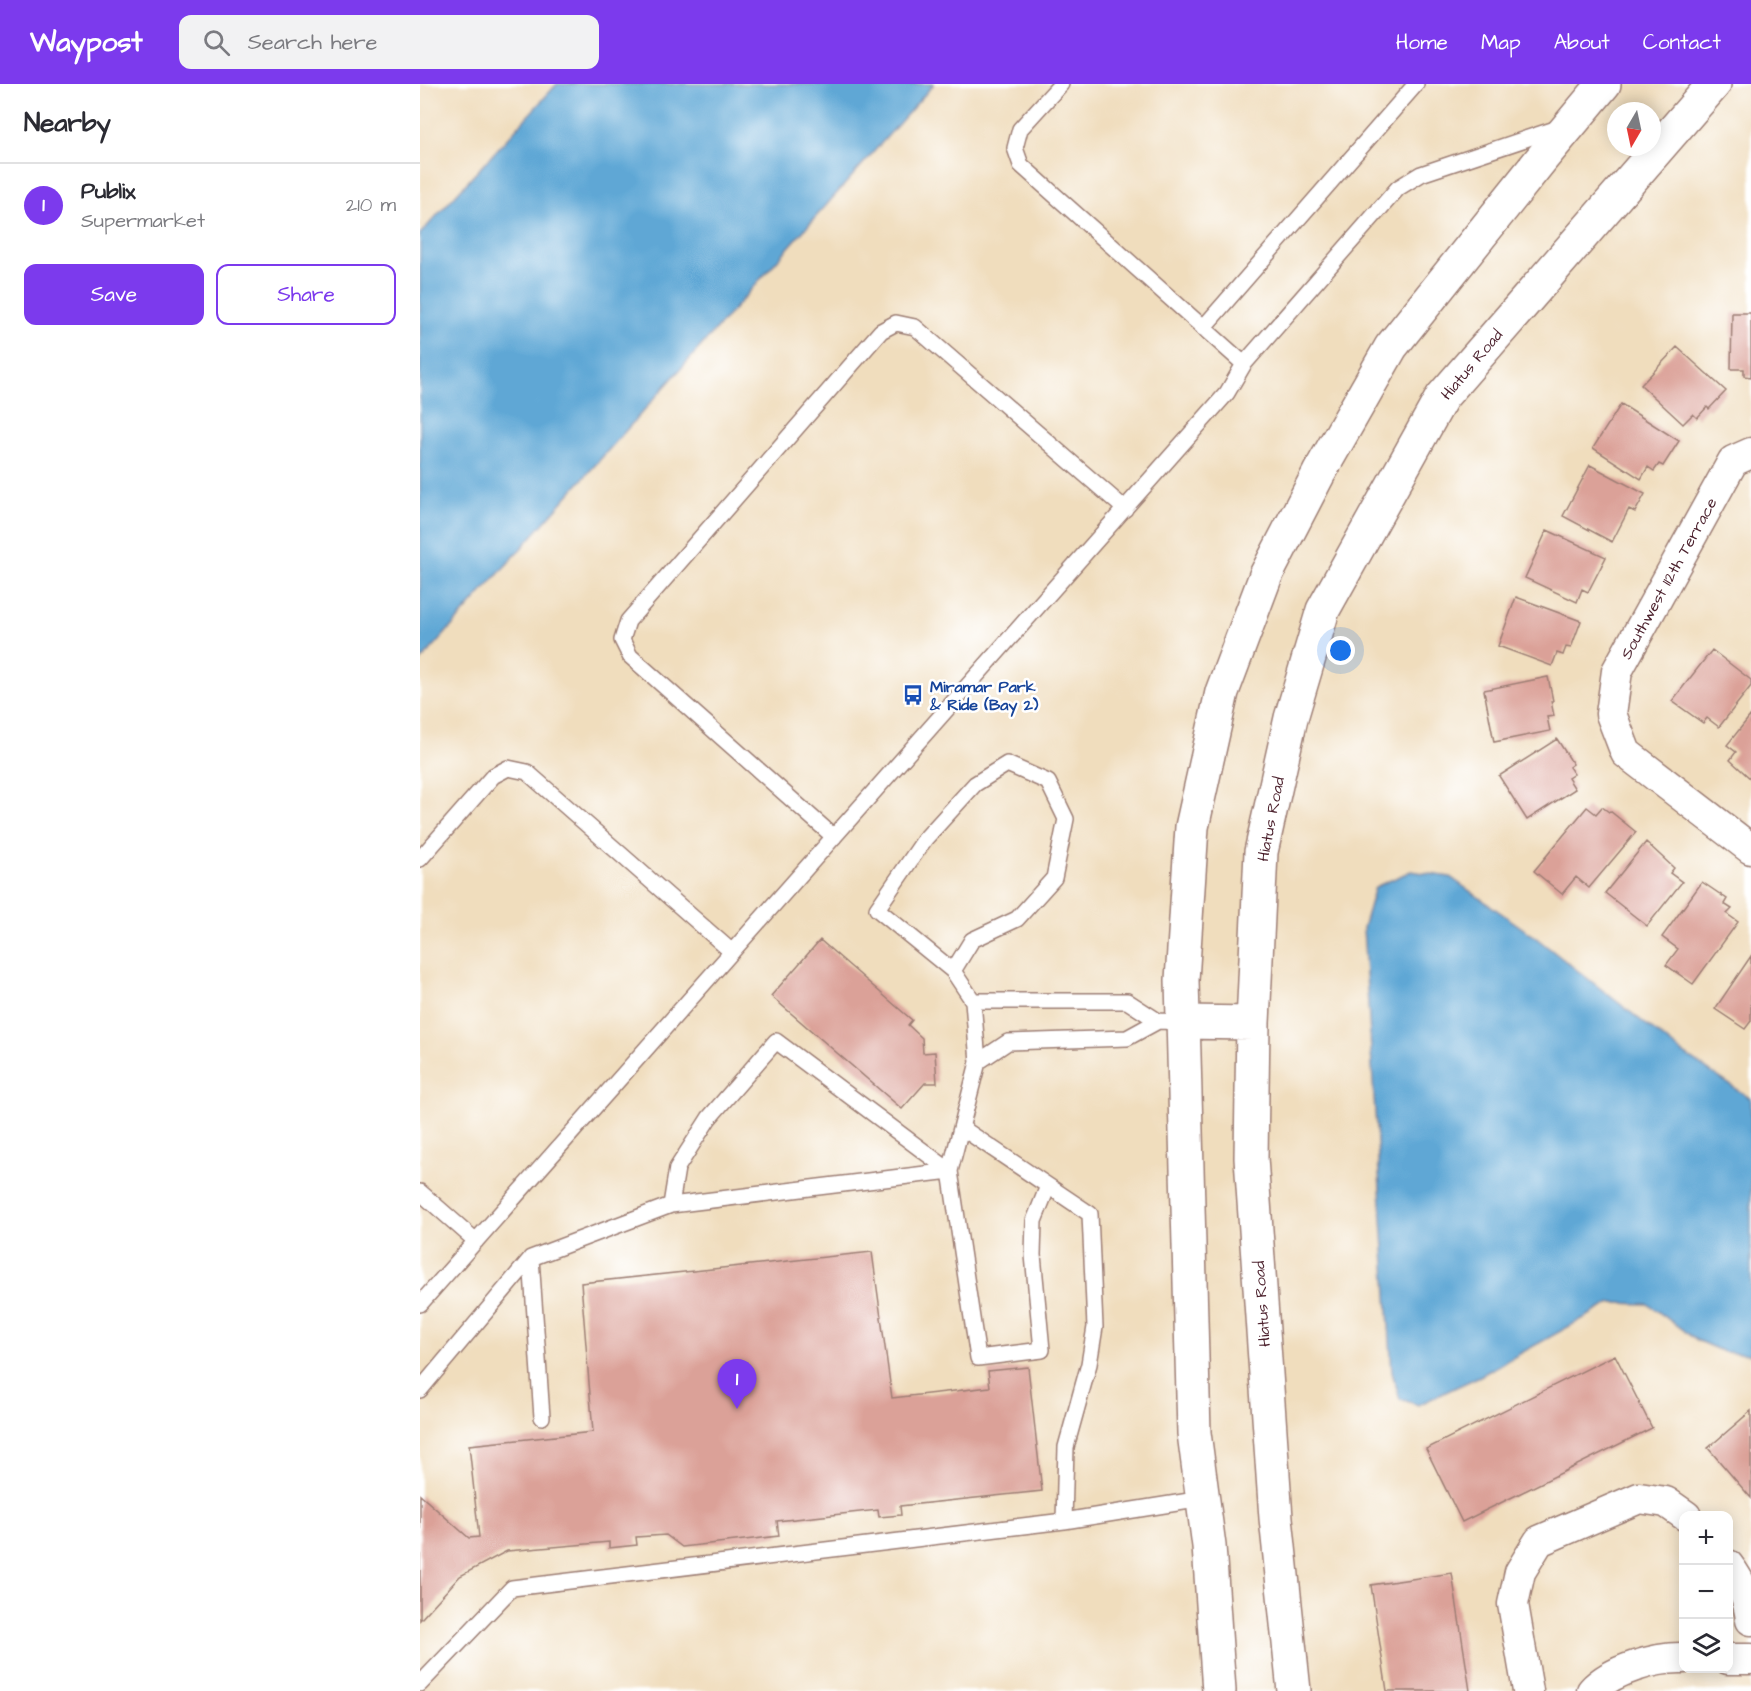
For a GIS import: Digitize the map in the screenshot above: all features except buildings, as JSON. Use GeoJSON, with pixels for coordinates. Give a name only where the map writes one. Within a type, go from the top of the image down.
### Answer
{"type":"FeatureCollection","features":[{"type":"Feature","properties":{"kind":"main road"},"geometry":{"type":"LineString","coordinates":[[1219,1691],[1209,1545],[1194,1421],[1185,1155],[1171,1022],[1182,980],[1192,827],[1222,692],[1266,575],[1319,474],[1391,347],[1604,84]]}},
{"type":"Feature","properties":{"kind":"main road","name":"Hiatus Road"},"geometry":{"type":"LineString","coordinates":[[1294,1691],[1276,1518],[1251,1158],[1253,1023],[1261,852],[1291,718],[1323,610],[1442,397],[1714,84]]}},
{"type":"Feature","properties":{"kind":"main road"},"geometry":{"type":"LineString","coordinates":[[1171,1022],[1253,1023]]}},
{"type":"Feature","properties":{"kind":"street","name":"Southwest 112th Terrace"},"geometry":{"type":"LineString","coordinates":[[1751,453],[1732,460],[1617,671],[1611,714],[1626,753],[1751,849]]}},
{"type":"Feature","properties":{"kind":"street"},"geometry":{"type":"LineString","coordinates":[[1528,1691],[1513,1604],[1520,1572],[1539,1541],[1639,1498],[1676,1509]]}},
{"type":"Feature","properties":{"kind":"street"},"geometry":{"type":"LineString","coordinates":[[1733,1572],[1742,1584],[1751,1620]]}},
{"type":"Feature","properties":{"kind":"street"},"geometry":{"type":"LineString","coordinates":[[1592,1691],[1598,1684],[1644,1662],[1679,1658]]}},
{"type":"Feature","properties":{"kind":"street"},"geometry":{"type":"LineString","coordinates":[[1733,1659],[1751,1659]]}},
{"type":"Feature","properties":{"kind":"lane"},"geometry":{"type":"LineString","coordinates":[[1061,84],[1020,129],[1015,148],[1021,165],[1244,364]]}},
{"type":"Feature","properties":{"kind":"lane"},"geometry":{"type":"LineString","coordinates":[[1203,328],[1416,84]]}},
{"type":"Feature","properties":{"kind":"lane"},"geometry":{"type":"LineString","coordinates":[[420,1304],[1227,393],[1244,364],[1398,188],[1421,174],[1571,124]]}},
{"type":"Feature","properties":{"kind":"lane"},"geometry":{"type":"LineString","coordinates":[[834,837],[630,656],[622,640],[628,621],[881,331],[896,323],[915,327],[1125,508]]}},
{"type":"Feature","properties":{"kind":"lane"},"geometry":{"type":"LineString","coordinates":[[953,971],[972,940],[1017,918],[1054,878],[1066,819],[1048,782],[1007,764],[975,784],[925,839],[877,909],[953,971],[973,1001],[978,1062],[951,1171],[978,1358],[1041,1350],[1033,1255],[1034,1221],[1048,1186]]}},
{"type":"Feature","properties":{"kind":"lane"},"geometry":{"type":"LineString","coordinates":[[420,859],[493,776],[508,768],[527,772],[732,952]]}},
{"type":"Feature","properties":{"kind":"lane"},"geometry":{"type":"LineString","coordinates":[[973,1001],[1127,1001],[1171,1022]]}},
{"type":"Feature","properties":{"kind":"lane"},"geometry":{"type":"LineString","coordinates":[[978,1062],[1008,1042],[1127,1038],[1171,1022]]}},
{"type":"Feature","properties":{"kind":"lane"},"geometry":{"type":"LineString","coordinates":[[671,1205],[676,1168],[709,1118],[776,1041],[951,1171]]}},
{"type":"Feature","properties":{"kind":"lane"},"geometry":{"type":"LineString","coordinates":[[962,1128],[1090,1214],[1095,1327],[1089,1364],[1066,1447],[1064,1521]]}},
{"type":"Feature","properties":{"kind":"lane"},"geometry":{"type":"LineString","coordinates":[[420,1390],[531,1258],[671,1205],[951,1171]]}},
{"type":"Feature","properties":{"kind":"lane"},"geometry":{"type":"LineString","coordinates":[[420,1192],[476,1241]]}},
{"type":"Feature","properties":{"kind":"lane"},"geometry":{"type":"LineString","coordinates":[[531,1258],[542,1417]]}},
{"type":"Feature","properties":{"kind":"lane"},"geometry":{"type":"LineString","coordinates":[[420,1684],[512,1588],[1064,1521],[1202,1499]]}},
{"type":"Feature","properties":{"kind":"water"},"geometry":{"type":"Polygon","coordinates":[[[557,84],[934,84],[420,662],[420,234],[557,84]]]}},
{"type":"Feature","properties":{"kind":"water"},"geometry":{"type":"Polygon","coordinates":[[[1411,871],[1450,877],[1535,937],[1681,1052],[1751,1099],[1751,1354],[1724,1352],[1696,1340],[1648,1304],[1611,1303],[1480,1376],[1418,1405],[1400,1399],[1392,1372],[1363,928],[1375,887],[1411,871]]]}},
{"type":"Feature","properties":{"kind":"place","name":"Miramar Park & Ride (Bay 2)"},"geometry":{"type":"Point","coordinates":[913,695]}},
{"type":"Feature","properties":{"kind":"place","name":"Publix"},"geometry":{"type":"Point","coordinates":[737,1409]}}]}
